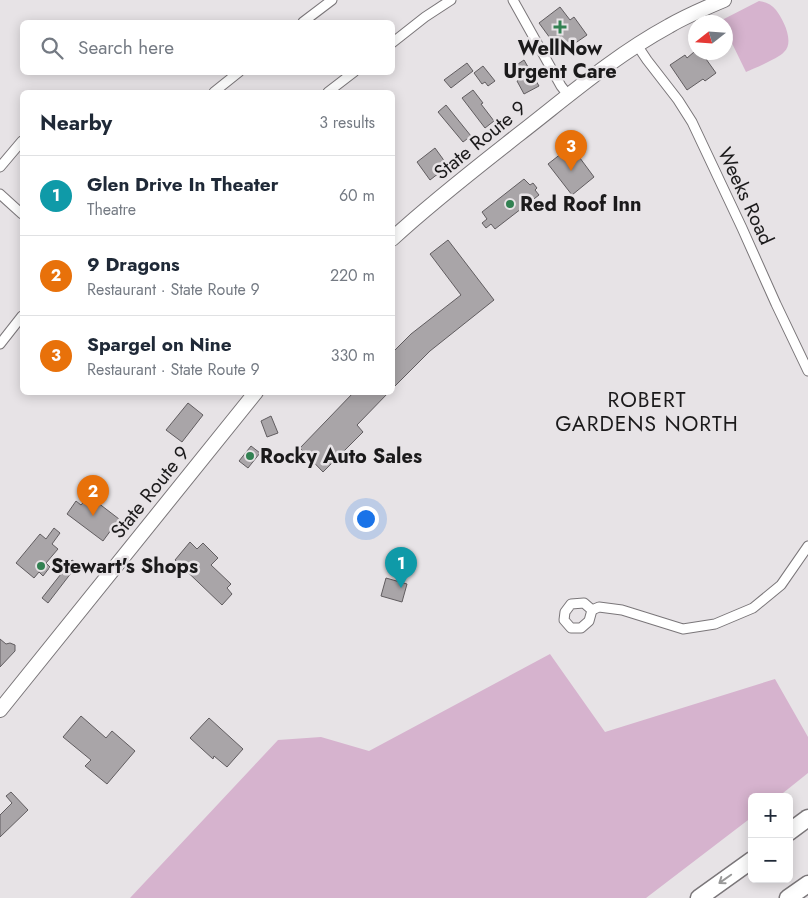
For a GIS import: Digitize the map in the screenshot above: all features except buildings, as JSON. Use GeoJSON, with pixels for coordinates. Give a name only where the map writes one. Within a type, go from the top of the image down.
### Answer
{"type":"FeatureCollection","features":[{"type":"Feature","properties":{"kind":"highway"},"geometry":{"type":"LineString","coordinates":[[793,829],[808,818]]}},
{"type":"Feature","properties":{"kind":"highway"},"geometry":{"type":"LineString","coordinates":[[698,898],[748,863]]}},
{"type":"Feature","properties":{"kind":"highway"},"geometry":{"type":"LineString","coordinates":[[788,898],[808,884]]}},
{"type":"Feature","properties":{"kind":"main road","name":"State Route 9"},"geometry":{"type":"LineString","coordinates":[[395,236],[568,94],[669,25],[724,0]]}},
{"type":"Feature","properties":{"kind":"main road","name":"State Route 9"},"geometry":{"type":"LineString","coordinates":[[0,710],[254,395]]}},
{"type":"Feature","properties":{"kind":"street"},"geometry":{"type":"LineString","coordinates":[[306,20],[332,0]]}},
{"type":"Feature","properties":{"kind":"street"},"geometry":{"type":"LineString","coordinates":[[395,41],[451,0]]}},
{"type":"Feature","properties":{"kind":"street"},"geometry":{"type":"LineString","coordinates":[[513,0],[561,86],[568,94]]}},
{"type":"Feature","properties":{"kind":"street","name":"Weeks Road"},"geometry":{"type":"LineString","coordinates":[[637,46],[678,100],[692,122],[808,370]]}},
{"type":"Feature","properties":{"kind":"street"},"geometry":{"type":"LineString","coordinates":[[216,90],[235,75]]}},
{"type":"Feature","properties":{"kind":"street"},"geometry":{"type":"LineString","coordinates":[[331,90],[350,75]]}},
{"type":"Feature","properties":{"kind":"street"},"geometry":{"type":"LineString","coordinates":[[0,167],[20,143]]}},
{"type":"Feature","properties":{"kind":"street"},"geometry":{"type":"LineString","coordinates":[[0,194],[20,212]]}},
{"type":"Feature","properties":{"kind":"street"},"geometry":{"type":"LineString","coordinates":[[0,344],[20,319]]}},
{"type":"Feature","properties":{"kind":"street"},"geometry":{"type":"LineString","coordinates":[[592,610],[599,607],[622,610],[683,629],[715,624],[753,608],[781,585],[808,546]]}},
{"type":"Feature","properties":{"kind":"shaded area"},"geometry":{"type":"Polygon","coordinates":[[[759,1],[769,4],[776,10],[785,25],[788,37],[787,48],[784,52],[766,63],[746,72],[733,45],[732,15],[759,1]]]}},
{"type":"Feature","properties":{"kind":"shaded area"},"geometry":{"type":"Polygon","coordinates":[[[550,654],[605,732],[775,679],[808,737],[808,773],[783,793],[748,793],[748,820],[646,898],[130,898],[278,740],[321,737],[369,751],[550,654]]]}},
{"type":"Feature","properties":{"kind":"place","name":"WellNow Urgent Care"},"geometry":{"type":"Point","coordinates":[560,27]}},
{"type":"Feature","properties":{"kind":"place","name":"Spargel on Nine"},"geometry":{"type":"Point","coordinates":[571,171]}},
{"type":"Feature","properties":{"kind":"place","name":"Red Roof Inn"},"geometry":{"type":"Point","coordinates":[510,204]}},
{"type":"Feature","properties":{"kind":"place","name":"Rocky Auto Sales"},"geometry":{"type":"Point","coordinates":[250,456]}},
{"type":"Feature","properties":{"kind":"place","name":"9 Dragons"},"geometry":{"type":"Point","coordinates":[93,516]}},
{"type":"Feature","properties":{"kind":"place","name":"Stewart's Shops"},"geometry":{"type":"Point","coordinates":[41,566]}},
{"type":"Feature","properties":{"kind":"place","name":"Glen Drive In Theater"},"geometry":{"type":"Point","coordinates":[401,588]}},
{"type":"Feature","properties":{"kind":"district","name":"ROBERT GARDENS NORTH"},"geometry":{"type":"Point","coordinates":[647,412]}}]}
